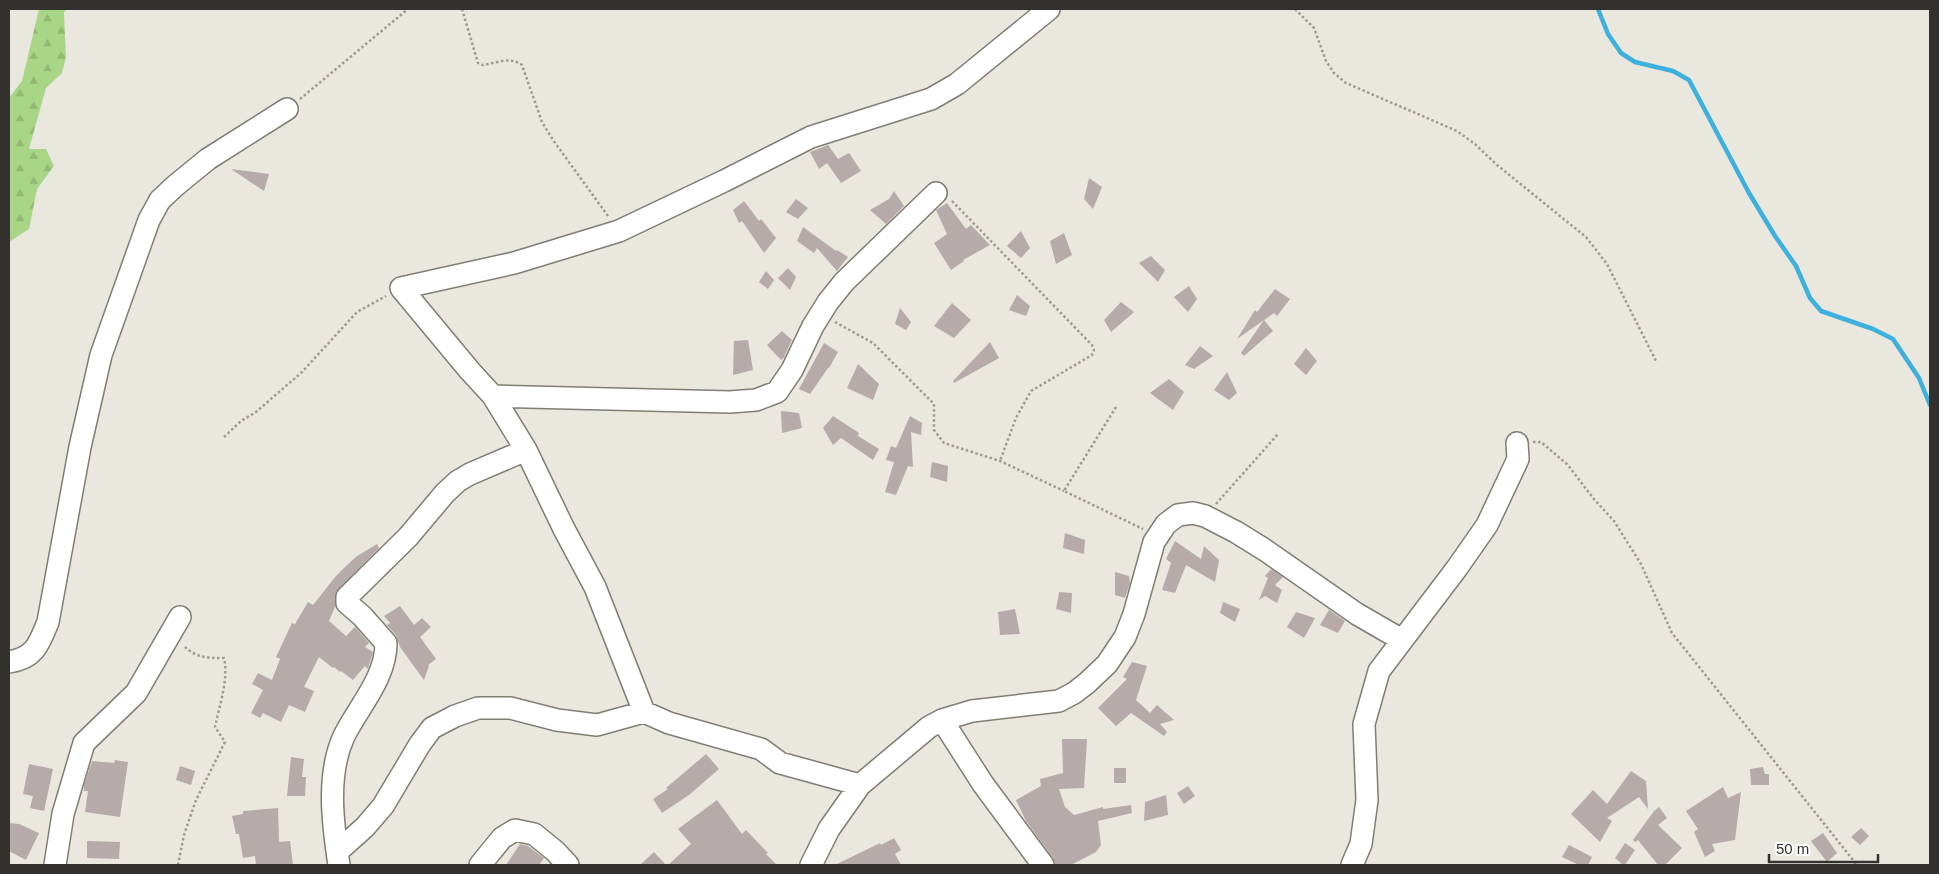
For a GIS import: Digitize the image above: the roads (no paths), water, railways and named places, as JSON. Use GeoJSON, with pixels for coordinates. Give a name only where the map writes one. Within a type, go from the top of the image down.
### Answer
{"type":"FeatureCollection","features":[{"type":"Feature","properties":{"kind":"street"},"geometry":{"type":"LineString","coordinates":[[644,712],[595,587],[564,530],[546,488],[526,450],[494,396],[470,371],[401,288],[514,263],[619,231],[724,182],[811,137],[931,99],[957,84],[1049,9]]}},
{"type":"Feature","properties":{"kind":"street"},"geometry":{"type":"LineString","coordinates":[[9,662],[22,660],[38,647],[48,622],[80,447],[101,355],[149,220],[160,200],[208,159],[287,110]]}},
{"type":"Feature","properties":{"kind":"street"},"geometry":{"type":"LineString","coordinates":[[494,396],[730,402],[756,400],[777,392],[792,370],[821,314],[844,282],[936,193]]}},
{"type":"Feature","properties":{"kind":"street"},"geometry":{"type":"LineString","coordinates":[[1352,865],[1361,844],[1367,800],[1364,724],[1379,670],[1457,568],[1487,525],[1518,459],[1517,443]]}},
{"type":"Feature","properties":{"kind":"street"},"geometry":{"type":"LineString","coordinates":[[338,859],[333,825],[333,777],[344,738],[383,668],[386,652],[386,643],[362,616],[347,603],[347,597],[408,537],[445,493],[458,481],[526,450]]}},
{"type":"Feature","properties":{"kind":"street"},"geometry":{"type":"LineString","coordinates":[[811,865],[829,829],[860,785],[929,727],[942,720],[972,711],[1059,701],[1074,693],[1108,664],[1125,637],[1134,614],[1154,542],[1166,524],[1178,515],[1193,513],[1205,516],[1265,550],[1357,614],[1402,640]]}},
{"type":"Feature","properties":{"kind":"street"},"geometry":{"type":"LineString","coordinates":[[55,865],[63,814],[84,743],[136,693],[175,625]]}},
{"type":"Feature","properties":{"kind":"street"},"geometry":{"type":"LineString","coordinates":[[338,859],[383,806],[420,744],[432,728],[455,716],[478,708],[510,708],[557,720],[597,725],[644,712],[669,723],[761,748],[780,763],[860,785]]}},
{"type":"Feature","properties":{"kind":"street"},"geometry":{"type":"LineString","coordinates":[[942,720],[983,784],[1043,865]]}},
{"type":"Feature","properties":{"kind":"street"},"geometry":{"type":"LineString","coordinates":[[480,865],[502,838],[515,830],[534,834],[556,851],[568,865]]}},
{"type":"Feature","properties":{"kind":"waterway"},"geometry":{"type":"LineString","coordinates":[[1598,9],[1608,34],[1621,53],[1635,62],[1673,71],[1689,80],[1749,193],[1796,266],[1810,298],[1821,311],[1873,329],[1893,339],[1919,378],[1930,405]]}}]}
